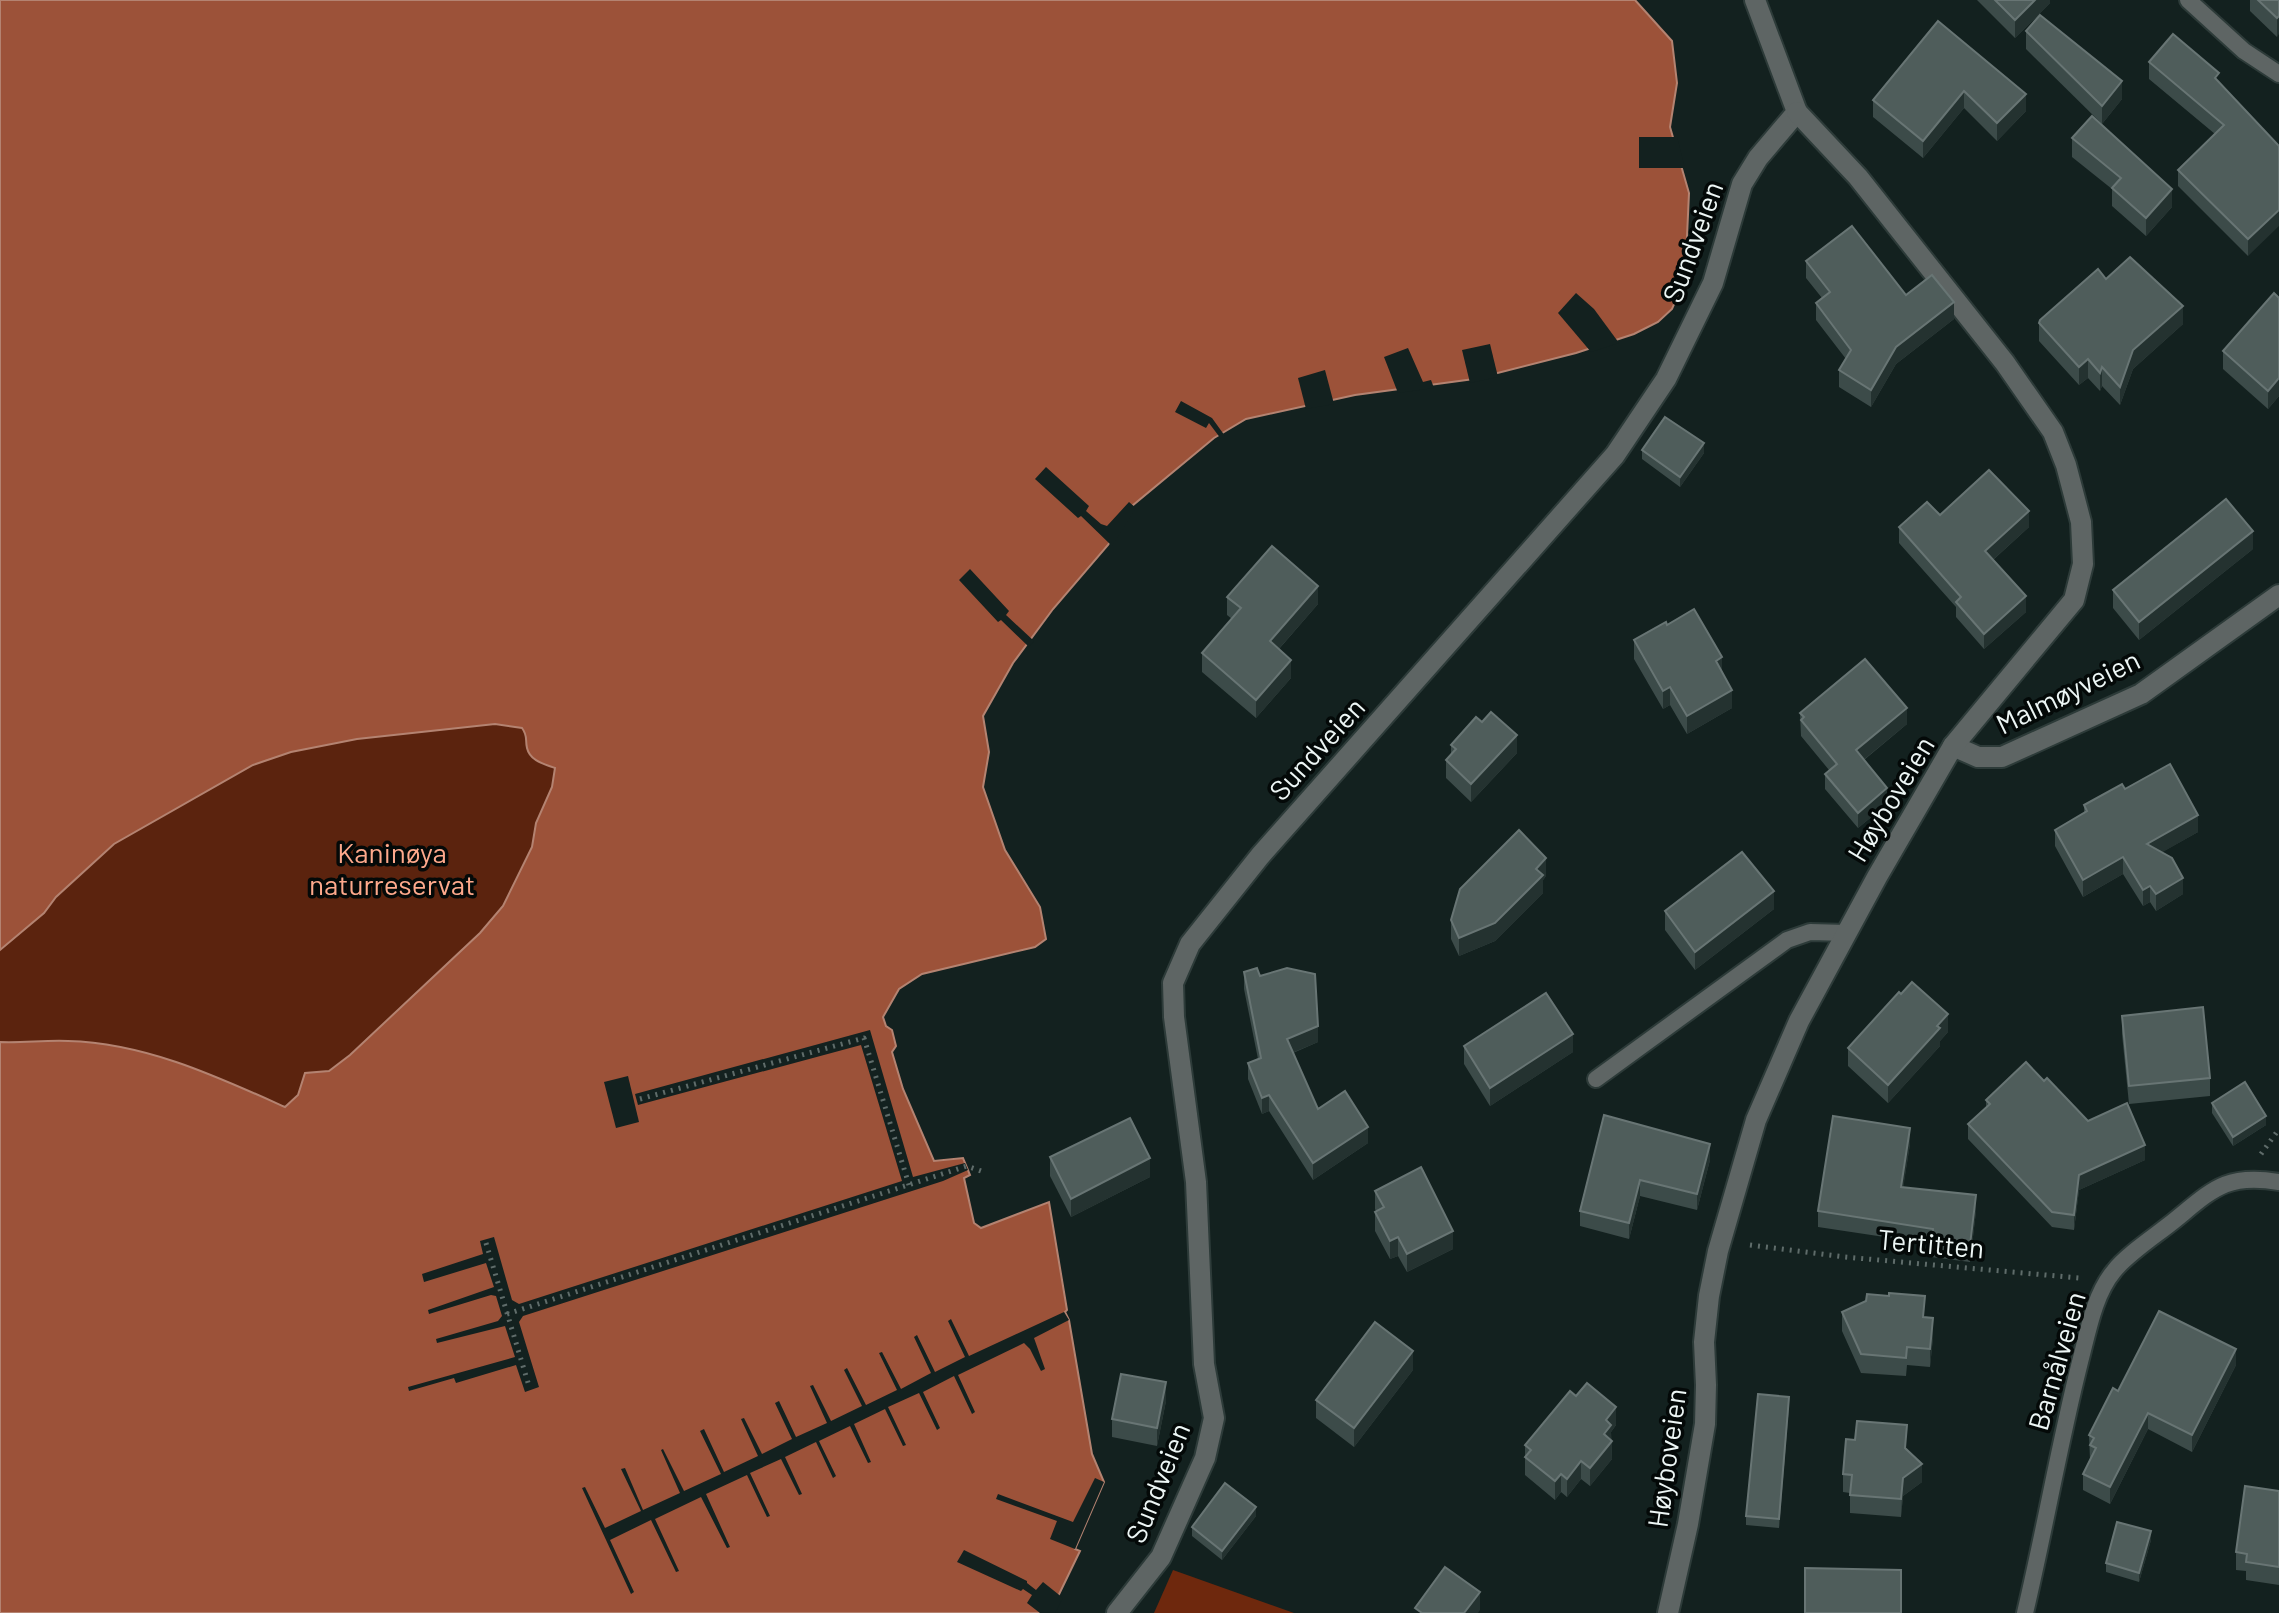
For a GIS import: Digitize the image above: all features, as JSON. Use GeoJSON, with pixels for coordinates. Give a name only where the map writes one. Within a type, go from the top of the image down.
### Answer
{"type":"FeatureCollection","features":[{"type":"Feature","properties":{"kind":"street"},"geometry":{"type":"LineString","coordinates":[[1755,0],[1797,112]]}},
{"type":"Feature","properties":{"kind":"street","name":"Høyboveien"},"geometry":{"type":"LineString","coordinates":[[1668,1613],[1688,1524],[1705,1424],[1704,1342],[1709,1296],[1718,1251],[1756,1120],[1799,1021],[1953,746],[2074,600],[2083,564],[2081,522],[2066,465],[2053,432],[2013,374],[1858,177],[1797,112]]}},
{"type":"Feature","properties":{"kind":"street","name":"Sundveien"},"geometry":{"type":"LineString","coordinates":[[1117,1613],[1161,1557],[1205,1458],[1214,1418],[1204,1364],[1196,1182],[1174,1017],[1173,983],[1190,944],[1260,856],[1615,455],[1666,379],[1713,283],[1742,184],[1758,158],[1797,112]]}},
{"type":"Feature","properties":{"kind":"street","name":"Malmøyveien"},"geometry":{"type":"LineString","coordinates":[[1953,746],[1978,757],[2002,757],[2141,694],[2279,595]]}},
{"type":"Feature","properties":{"kind":"lane"},"geometry":{"type":"LineString","coordinates":[[2188,0],[2244,51],[2279,74]]}},
{"type":"Feature","properties":{"kind":"lane"},"geometry":{"type":"LineString","coordinates":[[1596,1079],[1787,940],[1810,932],[1847,933]]}},
{"type":"Feature","properties":{"kind":"lane","name":"Barnålveien"},"geometry":{"type":"LineString","coordinates":[[2025,1613],[2046,1524],[2061,1438],[2094,1308],[2114,1270],[2210,1190],[2250,1179],[2279,1182]]}},
{"type":"Feature","properties":{"kind":"path"},"geometry":{"type":"LineString","coordinates":[[640,1099],[864,1038],[909,1185]]}},
{"type":"Feature","properties":{"kind":"path"},"geometry":{"type":"LineString","coordinates":[[507,1314],[967,1166],[981,1171]]}},
{"type":"Feature","properties":{"kind":"path"},"geometry":{"type":"LineString","coordinates":[[486,1243],[529,1386]]}},
{"type":"Feature","properties":{"kind":"path","name":"Tertitten"},"geometry":{"type":"LineString","coordinates":[[1751,1245],[2108,1282]]}},
{"type":"Feature","properties":{"kind":"green space","name":"Kaninøya naturreservat"},"geometry":{"type":"Polygon","coordinates":[[[0,584],[844,775],[0,1310],[0,584]]]}},
{"type":"Feature","properties":{"kind":"shaded area"},"geometry":{"type":"Polygon","coordinates":[[[0,0],[1635,0],[1672,41],[1677,83],[1670,127],[1689,193],[1685,279],[1672,309],[1658,322],[1634,334],[1576,353],[1474,379],[1355,395],[1246,419],[1214,438],[1132,506],[1108,545],[1053,609],[1013,663],[983,716],[989,752],[983,787],[1005,850],[1040,907],[1046,939],[1035,947],[922,974],[899,989],[883,1017],[886,1026],[892,1030],[896,1046],[892,1052],[903,1089],[934,1161],[963,1158],[970,1175],[964,1178],[974,1223],[981,1228],[1049,1202],[1065,1312],[1069,1320],[1092,1454],[1104,1482],[1075,1549],[1080,1551],[1050,1613],[0,1613],[0,1042],[68,1041],[125,1048],[180,1063],[285,1107],[298,1095],[305,1073],[329,1071],[350,1055],[480,933],[503,906],[532,847],[536,823],[552,787],[555,768],[531,756],[522,728],[495,724],[357,739],[291,752],[253,765],[114,844],[56,897],[44,913],[0,950],[0,0]]]}},
{"type":"Feature","properties":{"kind":"shaded area"},"geometry":{"type":"Polygon","coordinates":[[[1173,1570],[1294,1613],[1154,1613],[1173,1570]]]}},
{"type":"Feature","properties":{"kind":"pier"},"geometry":{"type":"Polygon","coordinates":[[[1639,137],[1677,137],[1685,168],[1639,168],[1639,137]]]}},
{"type":"Feature","properties":{"kind":"pier"},"geometry":{"type":"Polygon","coordinates":[[[1576,293],[1594,309],[1619,343],[1591,352],[1558,313],[1576,293]]]}},
{"type":"Feature","properties":{"kind":"pier"},"geometry":{"type":"Polygon","coordinates":[[[1490,344],[1498,377],[1470,383],[1462,350],[1490,344]]]}},
{"type":"Feature","properties":{"kind":"pier"},"geometry":{"type":"Polygon","coordinates":[[[1408,348],[1423,382],[1431,380],[1434,388],[1398,393],[1384,357],[1408,348]]]}},
{"type":"Feature","properties":{"kind":"pier"},"geometry":{"type":"Polygon","coordinates":[[[1325,370],[1334,404],[1306,409],[1298,378],[1325,370]]]}},
{"type":"Feature","properties":{"kind":"pier"},"geometry":{"type":"Polygon","coordinates":[[[1181,401],[1212,418],[1225,436],[1221,439],[1209,423],[1206,428],[1175,412],[1181,401]]]}},
{"type":"Feature","properties":{"kind":"pier"},"geometry":{"type":"Polygon","coordinates":[[[1046,467],[1089,506],[1086,511],[1101,524],[1107,526],[1129,502],[1136,508],[1112,546],[1035,479],[1046,467]]]}},
{"type":"Feature","properties":{"kind":"pier"},"geometry":{"type":"Polygon","coordinates":[[[970,569],[1009,611],[1006,615],[1034,641],[1029,647],[1001,620],[998,622],[959,580],[970,569]]]}},
{"type":"Feature","properties":{"kind":"pier"},"geometry":{"type":"Polygon","coordinates":[[[870,1030],[913,1177],[965,1163],[968,1170],[943,1181],[523,1316],[519,1322],[539,1387],[525,1392],[516,1365],[456,1383],[454,1378],[409,1391],[408,1387],[515,1357],[505,1326],[437,1343],[436,1339],[498,1321],[502,1316],[496,1296],[491,1295],[429,1314],[428,1310],[494,1287],[486,1263],[424,1282],[422,1274],[483,1254],[480,1241],[494,1237],[512,1300],[519,1304],[902,1181],[861,1045],[638,1105],[635,1094],[870,1030]]]}},
{"type":"Feature","properties":{"kind":"pier"},"geometry":{"type":"Polygon","coordinates":[[[628,1076],[639,1122],[616,1128],[604,1082],[628,1076]]]}},
{"type":"Feature","properties":{"kind":"pier"},"geometry":{"type":"Polygon","coordinates":[[[1064,1312],[1069,1320],[1034,1338],[1045,1369],[1041,1371],[1024,1343],[958,1375],[975,1412],[972,1414],[954,1376],[923,1392],[940,1428],[937,1430],[919,1393],[888,1407],[906,1445],[903,1446],[885,1409],[854,1424],[871,1462],[868,1463],[850,1426],[819,1441],[836,1476],[833,1478],[816,1442],[785,1457],[802,1494],[799,1495],[781,1459],[750,1473],[770,1516],[767,1517],[747,1475],[706,1494],[730,1547],[727,1548],[701,1497],[655,1519],[679,1571],[676,1572],[651,1520],[610,1540],[634,1592],[631,1594],[582,1488],[585,1487],[605,1528],[641,1511],[621,1469],[625,1468],[643,1510],[680,1493],[663,1449],[684,1491],[721,1474],[700,1431],[704,1429],[724,1472],[758,1456],[741,1419],[744,1418],[762,1454],[792,1439],[775,1403],[779,1401],[796,1437],[827,1423],[810,1386],[813,1385],[831,1421],[862,1406],[844,1370],[847,1368],[866,1405],[897,1390],[879,1353],[882,1352],[901,1389],[931,1373],[914,1337],[917,1335],[935,1372],[965,1357],[948,1321],[951,1319],[969,1356],[1064,1312]]]}},
{"type":"Feature","properties":{"kind":"pier"},"geometry":{"type":"Polygon","coordinates":[[[1095,1478],[1104,1482],[1075,1549],[1050,1539],[1057,1521],[996,1499],[998,1494],[1073,1522],[1095,1478]]]}},
{"type":"Feature","properties":{"kind":"pier"},"geometry":{"type":"Polygon","coordinates":[[[964,1550],[1027,1581],[1036,1590],[1043,1582],[1063,1598],[1055,1613],[1040,1613],[1027,1603],[1032,1595],[1023,1589],[1021,1591],[957,1562],[964,1550]]]}},
{"type":"Feature","properties":{"kind":"building"},"geometry":{"type":"Polygon","coordinates":[[[1995,0],[2035,0],[2015,20],[1995,0]]]}},
{"type":"Feature","properties":{"kind":"building"},"geometry":{"type":"Polygon","coordinates":[[[2258,0],[2279,0],[2279,16],[2277,18],[2258,0]]]}},
{"type":"Feature","properties":{"kind":"building"},"geometry":{"type":"Polygon","coordinates":[[[2040,15],[2122,81],[2102,106],[2026,31],[2040,15]]]}},
{"type":"Feature","properties":{"kind":"building"},"geometry":{"type":"Polygon","coordinates":[[[1938,21],[2026,94],[1997,123],[1964,91],[1923,141],[1873,100],[1938,21]]]}},
{"type":"Feature","properties":{"kind":"building"},"geometry":{"type":"Polygon","coordinates":[[[2173,34],[2219,73],[2215,78],[2279,146],[2279,210],[2248,239],[2178,170],[2224,125],[2149,62],[2173,34]]]}},
{"type":"Feature","properties":{"kind":"building"},"geometry":{"type":"Polygon","coordinates":[[[2092,116],[2172,189],[2146,218],[2112,188],[2121,178],[2072,138],[2092,116]]]}},
{"type":"Feature","properties":{"kind":"building"},"geometry":{"type":"Polygon","coordinates":[[[1852,226],[1906,295],[1932,275],[1954,302],[1896,347],[1871,390],[1839,370],[1851,350],[1816,303],[1830,292],[1806,261],[1852,226]]]}},
{"type":"Feature","properties":{"kind":"building"},"geometry":{"type":"Polygon","coordinates":[[[2130,257],[2183,306],[2133,350],[2120,387],[2102,367],[2100,373],[2088,359],[2079,367],[2039,323],[2098,269],[2106,279],[2130,257]]]}},
{"type":"Feature","properties":{"kind":"building"},"geometry":{"type":"Polygon","coordinates":[[[2274,293],[2279,298],[2279,378],[2268,391],[2223,351],[2274,293]]]}},
{"type":"Feature","properties":{"kind":"building"},"geometry":{"type":"Polygon","coordinates":[[[1665,417],[1704,443],[1680,477],[1642,450],[1665,417]]]}},
{"type":"Feature","properties":{"kind":"building"},"geometry":{"type":"Polygon","coordinates":[[[1989,470],[2029,511],[1985,551],[2026,596],[1984,634],[1956,602],[1961,597],[1899,527],[1927,502],[1940,515],[1989,470]]]}},
{"type":"Feature","properties":{"kind":"building"},"geometry":{"type":"Polygon","coordinates":[[[2226,499],[2253,531],[2139,622],[2113,590],[2226,499]]]}},
{"type":"Feature","properties":{"kind":"building"},"geometry":{"type":"Polygon","coordinates":[[[1272,546],[1318,586],[1270,641],[1291,660],[1256,700],[1202,653],[1241,608],[1227,597],[1272,546]]]}},
{"type":"Feature","properties":{"kind":"building"},"geometry":{"type":"Polygon","coordinates":[[[1694,609],[1722,657],[1716,661],[1732,690],[1687,716],[1670,687],[1663,691],[1634,640],[1694,609]]]}},
{"type":"Feature","properties":{"kind":"building"},"geometry":{"type":"Polygon","coordinates":[[[1865,659],[1907,708],[1856,750],[1887,788],[1858,813],[1825,774],[1837,764],[1801,720],[1804,717],[1800,713],[1865,659]]]}},
{"type":"Feature","properties":{"kind":"building"},"geometry":{"type":"Polygon","coordinates":[[[1491,712],[1517,735],[1471,784],[1446,760],[1456,749],[1451,745],[1476,717],[1482,722],[1491,712]]]}},
{"type":"Feature","properties":{"kind":"building"},"geometry":{"type":"Polygon","coordinates":[[[2170,764],[2198,815],[2147,844],[2172,858],[2183,878],[2156,894],[2150,886],[2143,890],[2123,857],[2083,880],[2055,830],[2087,811],[2084,805],[2122,784],[2125,789],[2170,764]]]}},
{"type":"Feature","properties":{"kind":"building"},"geometry":{"type":"Polygon","coordinates":[[[1519,830],[1546,858],[1536,869],[1543,875],[1495,923],[1459,938],[1451,920],[1460,889],[1519,830]]]}},
{"type":"Feature","properties":{"kind":"building"},"geometry":{"type":"Polygon","coordinates":[[[1742,852],[1774,891],[1695,952],[1665,911],[1742,852]]]}},
{"type":"Feature","properties":{"kind":"building"},"geometry":{"type":"Polygon","coordinates":[[[1257,968],[1260,976],[1287,968],[1315,974],[1318,1026],[1287,1039],[1318,1109],[1345,1091],[1368,1127],[1313,1163],[1269,1095],[1262,1098],[1248,1063],[1261,1058],[1244,972],[1257,968]]]}},
{"type":"Feature","properties":{"kind":"building"},"geometry":{"type":"Polygon","coordinates":[[[1912,982],[1948,1014],[1937,1026],[1940,1028],[1888,1085],[1848,1048],[1912,982]]]}},
{"type":"Feature","properties":{"kind":"building"},"geometry":{"type":"Polygon","coordinates":[[[1546,993],[1573,1034],[1490,1088],[1464,1046],[1546,993]]]}},
{"type":"Feature","properties":{"kind":"building"},"geometry":{"type":"Polygon","coordinates":[[[2203,1007],[2210,1078],[2129,1086],[2122,1016],[2203,1007]]]}},
{"type":"Feature","properties":{"kind":"building"},"geometry":{"type":"Polygon","coordinates":[[[2026,1062],[2044,1081],[2047,1078],[2088,1121],[2127,1103],[2145,1145],[2079,1175],[2074,1215],[2052,1212],[1968,1124],[1990,1104],[1986,1100],[2026,1062]]]}},
{"type":"Feature","properties":{"kind":"building"},"geometry":{"type":"Polygon","coordinates":[[[2245,1082],[2266,1116],[2233,1137],[2212,1103],[2245,1082]]]}},
{"type":"Feature","properties":{"kind":"building"},"geometry":{"type":"Polygon","coordinates":[[[1604,1115],[1710,1144],[1697,1194],[1640,1180],[1629,1223],[1580,1211],[1604,1115]]]}},
{"type":"Feature","properties":{"kind":"building"},"geometry":{"type":"Polygon","coordinates":[[[1833,1116],[1910,1128],[1901,1187],[1976,1195],[1970,1245],[1931,1241],[1933,1229],[1818,1211],[1833,1116]]]}},
{"type":"Feature","properties":{"kind":"building"},"geometry":{"type":"Polygon","coordinates":[[[1130,1118],[1150,1158],[1071,1199],[1050,1157],[1130,1118]]]}},
{"type":"Feature","properties":{"kind":"building"},"geometry":{"type":"Polygon","coordinates":[[[1421,1167],[1453,1231],[1407,1254],[1398,1237],[1390,1241],[1375,1212],[1384,1207],[1375,1191],[1421,1167]]]}},
{"type":"Feature","properties":{"kind":"building"},"geometry":{"type":"Polygon","coordinates":[[[1889,1293],[1925,1296],[1923,1317],[1933,1318],[1930,1349],[1907,1347],[1906,1358],[1861,1354],[1842,1312],[1866,1301],[1867,1294],[1889,1296],[1889,1293]]]}},
{"type":"Feature","properties":{"kind":"building"},"geometry":{"type":"Polygon","coordinates":[[[2159,1311],[2236,1349],[2192,1435],[2148,1413],[2110,1487],[2083,1474],[2096,1448],[2090,1445],[2094,1438],[2089,1435],[2113,1388],[2118,1391],[2159,1311]]]}},
{"type":"Feature","properties":{"kind":"building"},"geometry":{"type":"Polygon","coordinates":[[[1375,1322],[1413,1351],[1354,1428],[1316,1400],[1375,1322]]]}},
{"type":"Feature","properties":{"kind":"building"},"geometry":{"type":"Polygon","coordinates":[[[1121,1374],[1166,1382],[1157,1428],[1112,1419],[1121,1374]]]}},
{"type":"Feature","properties":{"kind":"building"},"geometry":{"type":"Polygon","coordinates":[[[1587,1383],[1616,1407],[1606,1420],[1611,1425],[1604,1434],[1612,1441],[1590,1468],[1581,1461],[1567,1479],[1561,1474],[1555,1481],[1525,1457],[1531,1450],[1525,1445],[1570,1391],[1576,1396],[1587,1383]]]}},
{"type":"Feature","properties":{"kind":"building"},"geometry":{"type":"Polygon","coordinates":[[[1758,1394],[1789,1397],[1779,1519],[1746,1516],[1758,1394]]]}},
{"type":"Feature","properties":{"kind":"building"},"geometry":{"type":"Polygon","coordinates":[[[1857,1421],[1907,1425],[1905,1448],[1922,1464],[1903,1478],[1901,1499],[1850,1495],[1852,1475],[1843,1474],[1846,1439],[1855,1440],[1857,1421]]]}},
{"type":"Feature","properties":{"kind":"building"},"geometry":{"type":"Polygon","coordinates":[[[1225,1483],[1256,1507],[1222,1551],[1192,1527],[1225,1483]]]}},
{"type":"Feature","properties":{"kind":"building"},"geometry":{"type":"Polygon","coordinates":[[[2245,1486],[2279,1491],[2279,1567],[2246,1562],[2247,1554],[2236,1552],[2245,1486]]]}},
{"type":"Feature","properties":{"kind":"building"},"geometry":{"type":"Polygon","coordinates":[[[2117,1522],[2151,1531],[2139,1573],[2106,1563],[2117,1522]]]}},
{"type":"Feature","properties":{"kind":"building"},"geometry":{"type":"Polygon","coordinates":[[[1445,1567],[1480,1592],[1464,1613],[1422,1613],[1415,1608],[1445,1567]]]}},
{"type":"Feature","properties":{"kind":"building"},"geometry":{"type":"Polygon","coordinates":[[[1805,1568],[1901,1570],[1901,1613],[1805,1613],[1805,1568]]]}}]}
